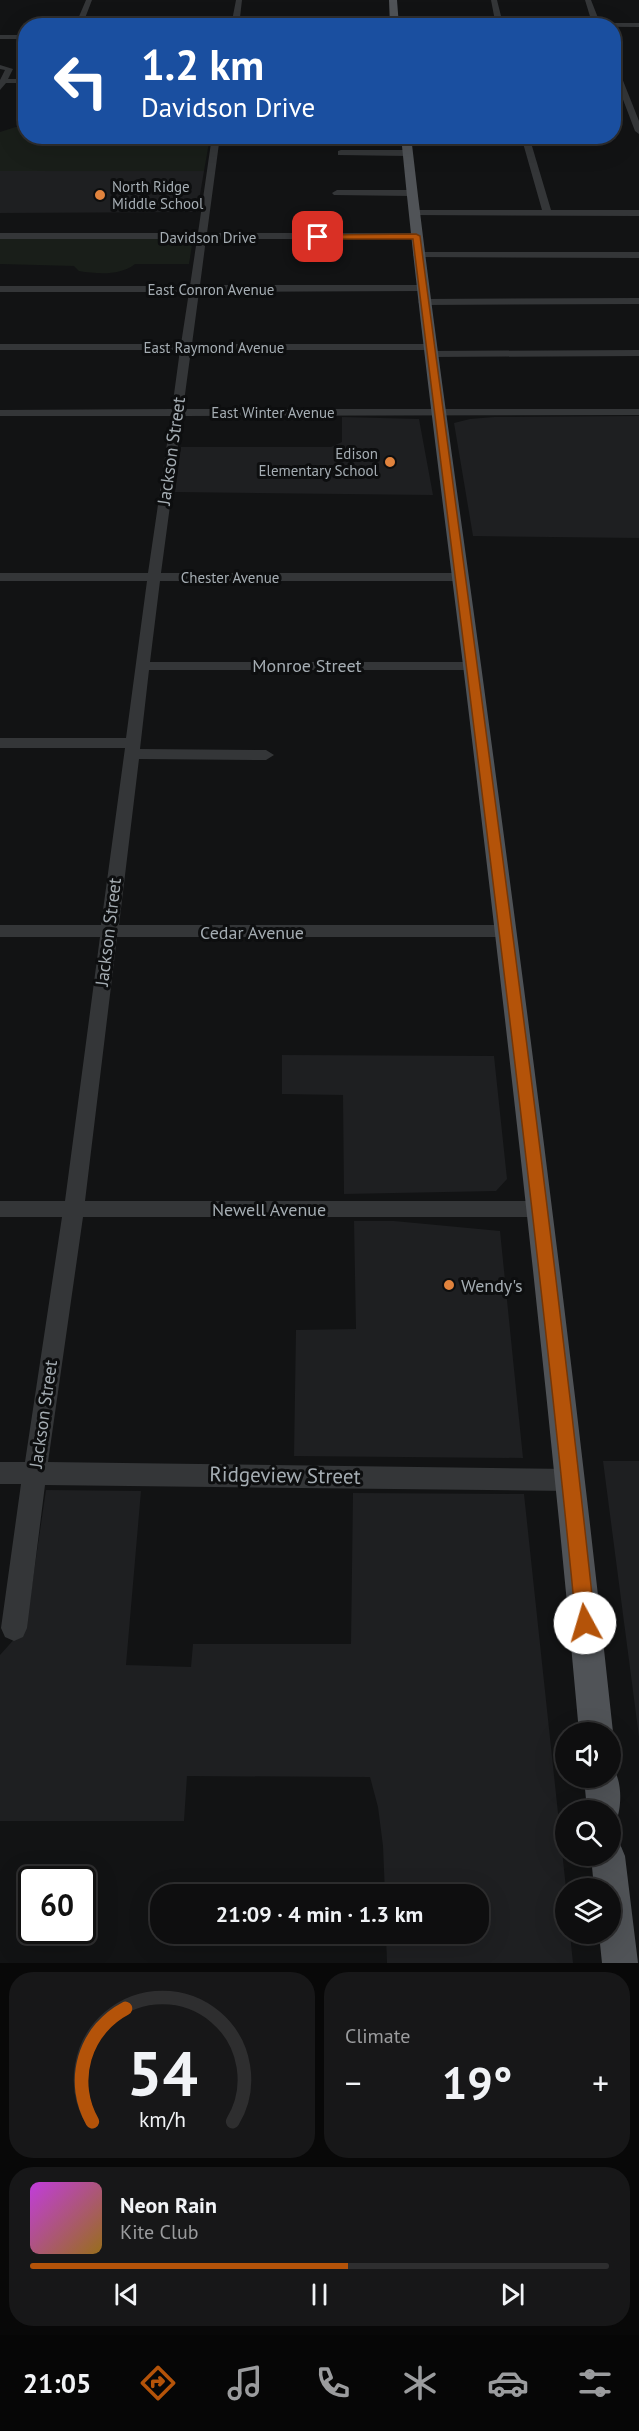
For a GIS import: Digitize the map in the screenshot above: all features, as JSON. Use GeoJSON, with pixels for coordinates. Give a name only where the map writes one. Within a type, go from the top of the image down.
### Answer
{"type":"FeatureCollection","features":[{"type":"Feature","properties":{"kind":"main road"},"geometry":{"type":"LineString","coordinates":[[393,0],[394,18]]}},
{"type":"Feature","properties":{"kind":"main road"},"geometry":{"type":"LineString","coordinates":[[406,144],[423,302],[472,666],[571,1480],[595,1722]]}},
{"type":"Feature","properties":{"kind":"main road"},"geometry":{"type":"LineString","coordinates":[[609,1866],[620,1963]]}},
{"type":"Feature","properties":{"kind":"street"},"geometry":{"type":"LineString","coordinates":[[81,18],[89,0]]}},
{"type":"Feature","properties":{"kind":"street"},"geometry":{"type":"LineString","coordinates":[[236,18],[239,0]]}},
{"type":"Feature","properties":{"kind":"street"},"geometry":{"type":"LineString","coordinates":[[494,0],[500,18]]}},
{"type":"Feature","properties":{"kind":"street"},"geometry":{"type":"LineString","coordinates":[[588,0],[594,18]]}},
{"type":"Feature","properties":{"kind":"street"},"geometry":{"type":"LineString","coordinates":[[621,25],[639,25]]}},
{"type":"Feature","properties":{"kind":"street"},"geometry":{"type":"LineString","coordinates":[[0,37],[18,37]]}},
{"type":"Feature","properties":{"kind":"street"},"geometry":{"type":"LineString","coordinates":[[0,67],[9,69],[2,85]]}},
{"type":"Feature","properties":{"kind":"street"},"geometry":{"type":"LineString","coordinates":[[2,85],[18,82]]}},
{"type":"Feature","properties":{"kind":"street"},"geometry":{"type":"LineString","coordinates":[[621,86],[639,131]]}},
{"type":"Feature","properties":{"kind":"street","name":"Jackson Street"},"geometry":{"type":"LineString","coordinates":[[14,1628],[74,1210],[107,932],[154,573],[215,144]]}},
{"type":"Feature","properties":{"kind":"street"},"geometry":{"type":"LineString","coordinates":[[527,144],[547,213]]}},
{"type":"Feature","properties":{"kind":"street"},"geometry":{"type":"LineString","coordinates":[[341,153],[406,153]]}},
{"type":"Feature","properties":{"kind":"street"},"geometry":{"type":"LineString","coordinates":[[338,193],[411,193]]}},
{"type":"Feature","properties":{"kind":"street"},"geometry":{"type":"LineString","coordinates":[[413,213],[639,213]]}},
{"type":"Feature","properties":{"kind":"street","name":"Davidson Drive"},"geometry":{"type":"LineString","coordinates":[[0,237],[417,246],[639,255]]}},
{"type":"Feature","properties":{"kind":"street","name":"East Conron Avenue"},"geometry":{"type":"LineString","coordinates":[[0,289],[423,288]]}},
{"type":"Feature","properties":{"kind":"street"},"geometry":{"type":"LineString","coordinates":[[423,302],[639,301]]}},
{"type":"Feature","properties":{"kind":"street","name":"East Raymond Avenue"},"geometry":{"type":"LineString","coordinates":[[0,347],[639,352]]}},
{"type":"Feature","properties":{"kind":"street","name":"East Winter Avenue"},"geometry":{"type":"LineString","coordinates":[[0,413],[639,412]]}},
{"type":"Feature","properties":{"kind":"street","name":"Chester Avenue"},"geometry":{"type":"LineString","coordinates":[[0,569],[58,573]]}},
{"type":"Feature","properties":{"kind":"street","name":"Chester Avenue"},"geometry":{"type":"LineString","coordinates":[[0,576],[58,573],[460,573]]}},
{"type":"Feature","properties":{"kind":"street","name":"Monroe Street"},"geometry":{"type":"LineString","coordinates":[[143,666],[472,666]]}},
{"type":"Feature","properties":{"kind":"street"},"geometry":{"type":"LineString","coordinates":[[0,743],[266,755]]}},
{"type":"Feature","properties":{"kind":"street","name":"Cedar Avenue"},"geometry":{"type":"LineString","coordinates":[[0,931],[504,932]]}},
{"type":"Feature","properties":{"kind":"street","name":"Newell Avenue"},"geometry":{"type":"LineString","coordinates":[[0,1209],[537,1209]]}},
{"type":"Feature","properties":{"kind":"street","name":"Ridgeview Street"},"geometry":{"type":"LineString","coordinates":[[0,1473],[571,1480]]}},
{"type":"Feature","properties":{"kind":"shaded area"},"geometry":{"type":"Polygon","coordinates":[[[18,126],[18,144],[209,144],[204,171],[0,171],[0,132],[18,126]]]}},
{"type":"Feature","properties":{"kind":"shaded area","name":"North Ridge Middle School"},"geometry":{"type":"Polygon","coordinates":[[[0,171],[204,171],[197,212],[0,213],[0,171]]]}},
{"type":"Feature","properties":{"kind":"shaded area"},"geometry":{"type":"Polygon","coordinates":[[[0,239],[193,239],[189,264],[135,264],[122,271],[101,273],[79,271],[74,266],[0,264],[0,239]]]}},
{"type":"Feature","properties":{"kind":"shaded area"},"geometry":{"type":"Polygon","coordinates":[[[639,416],[639,538],[473,536],[454,423],[494,417],[639,416]]]}},
{"type":"Feature","properties":{"kind":"shaded area"},"geometry":{"type":"Polygon","coordinates":[[[342,417],[419,419],[433,495],[175,492],[181,447],[331,447],[342,442],[342,417]]]}},
{"type":"Feature","properties":{"kind":"shaded area"},"geometry":{"type":"Polygon","coordinates":[[[282,1055],[494,1056],[507,1179],[496,1191],[344,1194],[343,1095],[282,1094],[282,1055]]]}},
{"type":"Feature","properties":{"kind":"shaded area"},"geometry":{"type":"Polygon","coordinates":[[[354,1221],[394,1221],[500,1231],[523,1458],[294,1456],[296,1330],[356,1329],[354,1221]]]}},
{"type":"Feature","properties":{"kind":"shaded area"},"geometry":{"type":"Polygon","coordinates":[[[603,1461],[639,1461],[639,1737],[603,1461]]]}},
{"type":"Feature","properties":{"kind":"shaded area"},"geometry":{"type":"Polygon","coordinates":[[[46,1490],[141,1491],[126,1665],[191,1667],[193,1644],[351,1644],[353,1493],[524,1494],[557,1800],[555,1866],[564,1866],[565,1878],[555,1878],[555,1944],[571,1944],[573,1963],[387,1963],[386,1944],[489,1944],[489,1884],[385,1884],[378,1807],[370,1777],[187,1776],[184,1821],[0,1821],[0,1655],[26,1626],[46,1490]]]}},
{"type":"Feature","properties":{"kind":"place","name":"North Ridge Middle School"},"geometry":{"type":"Point","coordinates":[100,195]}},
{"type":"Feature","properties":{"kind":"place","name":"Edison Elementary School"},"geometry":{"type":"Point","coordinates":[390,462]}},
{"type":"Feature","properties":{"kind":"place","name":"Wendy's"},"geometry":{"type":"Point","coordinates":[449,1285]}},
{"type":"Feature","properties":{"kind":"route"},"geometry":{"type":"LineString","coordinates":[[318,237],[416,236],[502,909],[571,1480],[585,1623]]}}]}
